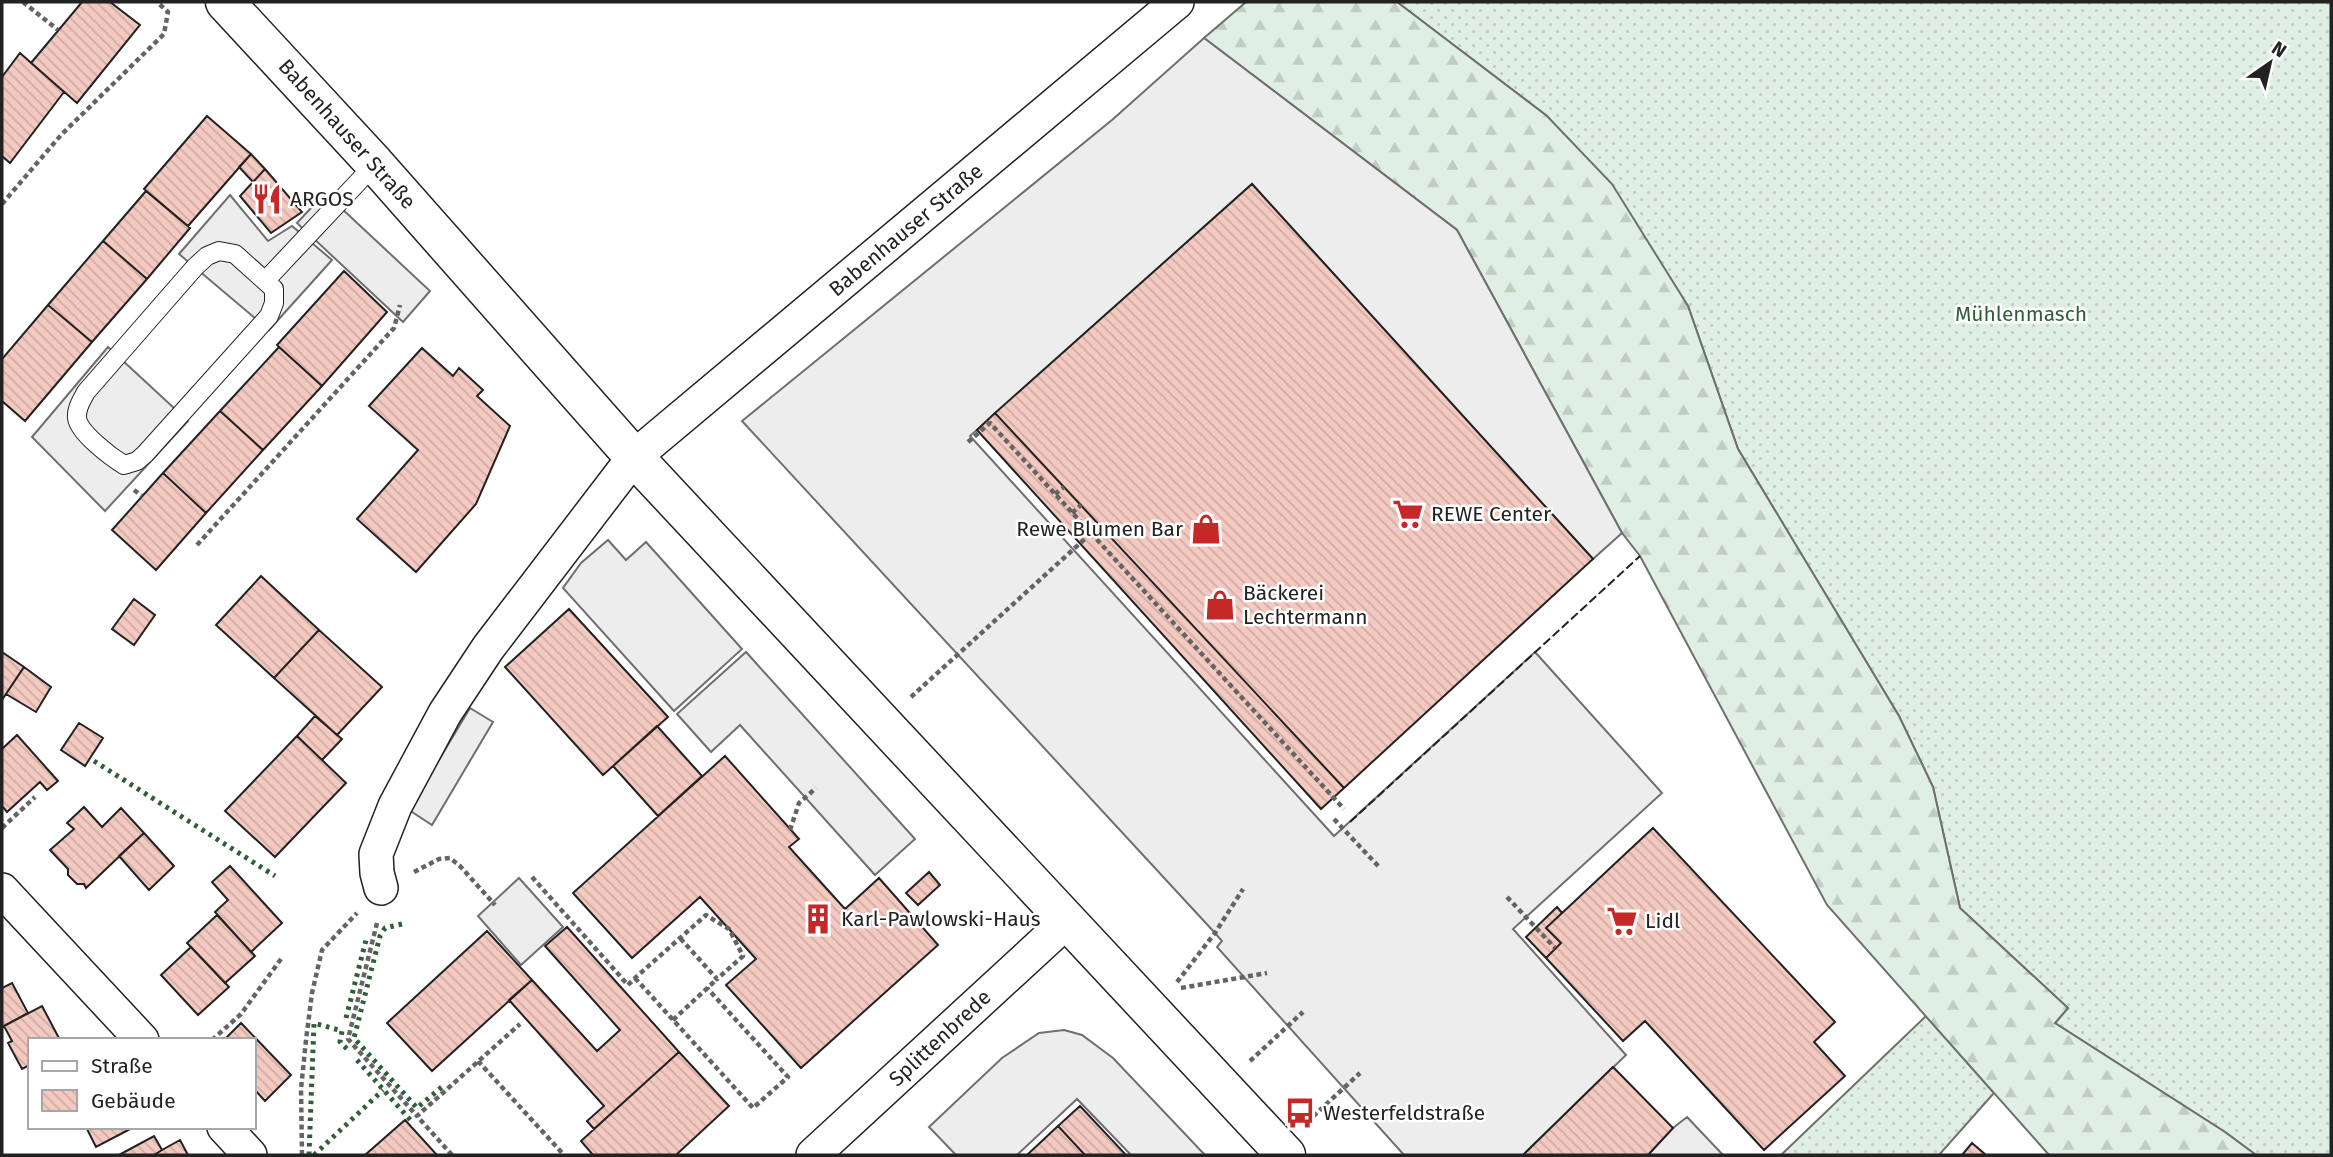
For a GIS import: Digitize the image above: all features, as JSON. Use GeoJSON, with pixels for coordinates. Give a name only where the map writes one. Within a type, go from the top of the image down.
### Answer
{"type":"FeatureCollection","features":[{"type":"Feature","properties":{"kind":"main road","name":"Babenhauser Straße"},"geometry":{"type":"LineString","coordinates":[[225,2],[375,164],[634,457]]}},
{"type":"Feature","properties":{"kind":"main road"},"geometry":{"type":"LineString","coordinates":[[634,457],[1283,1152]]}},
{"type":"Feature","properties":{"kind":"street","name":"Babenhauser Straße"},"geometry":{"type":"LineString","coordinates":[[381,888],[376,854],[395,806],[445,713],[488,648],[634,457],[1177,2]]}},
{"type":"Feature","properties":{"kind":"street"},"geometry":{"type":"LineString","coordinates":[[2,890],[140,1038]]}},
{"type":"Feature","properties":{"kind":"street","name":"Splittenbrede"},"geometry":{"type":"LineString","coordinates":[[813,1155],[1067,921]]}},
{"type":"Feature","properties":{"kind":"street"},"geometry":{"type":"LineString","coordinates":[[226,1129],[250,1155]]}},
{"type":"Feature","properties":{"kind":"lane"},"geometry":{"type":"LineString","coordinates":[[266,280],[375,164]]}},
{"type":"Feature","properties":{"kind":"lane"},"geometry":{"type":"LineString","coordinates":[[219,251],[235,254],[266,280],[274,289],[274,303],[269,316],[137,461],[124,465],[112,458],[81,428],[77,419],[78,409],[86,392],[188,275],[208,256],[219,251]]}},
{"type":"Feature","properties":{"kind":"path"},"geometry":{"type":"LineString","coordinates":[[23,2],[58,30]]}},
{"type":"Feature","properties":{"kind":"path"},"geometry":{"type":"LineString","coordinates":[[2,204],[61,135],[164,34],[168,12],[157,2]]}},
{"type":"Feature","properties":{"kind":"path"},"geometry":{"type":"LineString","coordinates":[[197,545],[394,328],[400,305]]}},
{"type":"Feature","properties":{"kind":"path"},"geometry":{"type":"LineString","coordinates":[[968,442],[990,423],[1344,809]]}},
{"type":"Feature","properties":{"kind":"path"},"geometry":{"type":"LineString","coordinates":[[1055,494],[1064,487]]}},
{"type":"Feature","properties":{"kind":"path"},"geometry":{"type":"LineString","coordinates":[[1072,513],[1081,505]]}},
{"type":"Feature","properties":{"kind":"path"},"geometry":{"type":"LineString","coordinates":[[885,726],[918,690],[1099,526]]}},
{"type":"Feature","properties":{"kind":"path"},"geometry":{"type":"LineString","coordinates":[[790,830],[799,803],[816,789]]}},
{"type":"Feature","properties":{"kind":"path"},"geometry":{"type":"LineString","coordinates":[[2,828],[35,797]]}},
{"type":"Feature","properties":{"kind":"path"},"geometry":{"type":"LineString","coordinates":[[1334,819],[1380,868]]}},
{"type":"Feature","properties":{"kind":"path"},"geometry":{"type":"LineString","coordinates":[[302,1155],[301,1089],[312,993],[322,950],[381,888],[439,859],[450,858],[460,866],[495,905]]}},
{"type":"Feature","properties":{"kind":"path"},"geometry":{"type":"LineString","coordinates":[[532,877],[628,985],[706,915],[729,929],[743,956],[673,1020]]}},
{"type":"Feature","properties":{"kind":"path"},"geometry":{"type":"LineString","coordinates":[[381,888],[377,931],[348,1039],[452,1155]]}},
{"type":"Feature","properties":{"kind":"path"},"geometry":{"type":"LineString","coordinates":[[1243,889],[1215,933],[1170,990],[1267,973]]}},
{"type":"Feature","properties":{"kind":"path"},"geometry":{"type":"LineString","coordinates":[[1507,897],[1555,948]]}},
{"type":"Feature","properties":{"kind":"path"},"geometry":{"type":"LineString","coordinates":[[680,938],[717,979]]}},
{"type":"Feature","properties":{"kind":"path"},"geometry":{"type":"LineString","coordinates":[[214,1038],[241,1014],[281,959]]}},
{"type":"Feature","properties":{"kind":"path"},"geometry":{"type":"LineString","coordinates":[[635,978],[753,1108],[788,1077],[707,988]]}},
{"type":"Feature","properties":{"kind":"path"},"geometry":{"type":"LineString","coordinates":[[1222,1086],[1303,1012]]}},
{"type":"Feature","properties":{"kind":"path"},"geometry":{"type":"LineString","coordinates":[[417,1116],[520,1024]]}},
{"type":"Feature","properties":{"kind":"path"},"geometry":{"type":"LineString","coordinates":[[478,1061],[564,1155]]}},
{"type":"Feature","properties":{"kind":"path"},"geometry":{"type":"LineString","coordinates":[[1283,1152],[1360,1073]]}},
{"type":"Feature","properties":{"kind":"green space"},"geometry":{"type":"Polygon","coordinates":[[[1246,2],[1397,2],[1547,116],[1612,184],[1688,306],[1738,449],[1899,716],[1933,787],[1960,908],[2068,1008],[2055,1023],[2225,1132],[2256,1155],[2049,1155],[1827,905],[1640,556],[1622,533],[1457,230],[1204,38],[1246,2]]]}},
{"type":"Feature","properties":{"kind":"green space","name":"Mühlenmasch"},"geometry":{"type":"Polygon","coordinates":[[[1397,2],[2331,2],[2331,1155],[2256,1155],[2225,1132],[2055,1023],[2068,1008],[1960,908],[1933,787],[1899,716],[1738,449],[1688,306],[1547,116],[1397,2]]]}},
{"type":"Feature","properties":{"kind":"green space"},"geometry":{"type":"Polygon","coordinates":[[[1926,1016],[1994,1093],[1939,1155],[1781,1155],[1926,1016]]]}},
{"type":"Feature","properties":{"kind":"shaded area"},"geometry":{"type":"Polygon","coordinates":[[[1204,38],[1457,230],[1622,533],[1593,559],[1252,184],[970,436],[1334,836],[1535,652],[1662,793],[1513,929],[1626,1055],[1523,1155],[1404,1155],[1217,947],[1222,941],[1215,933],[742,421],[1112,120],[1204,38]]]}},
{"type":"Feature","properties":{"kind":"shaded area"},"geometry":{"type":"Polygon","coordinates":[[[325,193],[430,291],[403,322],[297,223],[325,193]]]}},
{"type":"Feature","properties":{"kind":"shaded area"},"geometry":{"type":"Polygon","coordinates":[[[230,195],[268,241],[292,226],[332,260],[269,330],[179,254],[230,195]]]}},
{"type":"Feature","properties":{"kind":"shaded area"},"geometry":{"type":"Polygon","coordinates":[[[108,347],[188,421],[105,511],[32,437],[108,347]]]}},
{"type":"Feature","properties":{"kind":"shaded area"},"geometry":{"type":"Polygon","coordinates":[[[608,540],[626,560],[646,542],[742,649],[674,711],[563,588],[581,563],[608,540]]]}},
{"type":"Feature","properties":{"kind":"shaded area"},"geometry":{"type":"Polygon","coordinates":[[[746,652],[915,839],[875,875],[740,725],[711,752],[677,714],[746,652]]]}},
{"type":"Feature","properties":{"kind":"shaded area"},"geometry":{"type":"Polygon","coordinates":[[[470,708],[493,722],[432,825],[409,810],[470,708]]]}},
{"type":"Feature","properties":{"kind":"shaded area"},"geometry":{"type":"Polygon","coordinates":[[[519,878],[563,927],[521,965],[478,916],[519,878]]]}},
{"type":"Feature","properties":{"kind":"shaded area"},"geometry":{"type":"Polygon","coordinates":[[[1064,1030],[1082,1035],[1113,1058],[1205,1155],[1131,1155],[1077,1099],[1017,1155],[956,1155],[929,1127],[1002,1058],[1039,1033],[1064,1030]]]}},
{"type":"Feature","properties":{"kind":"shaded area"},"geometry":{"type":"Polygon","coordinates":[[[1687,1117],[1723,1155],[1648,1155],[1673,1128],[1687,1117]]]}},
{"type":"Feature","properties":{"kind":"building"},"geometry":{"type":"Polygon","coordinates":[[[82,2],[110,2],[140,25],[77,103],[31,63],[82,2]]]}},
{"type":"Feature","properties":{"kind":"building"},"geometry":{"type":"Polygon","coordinates":[[[20,53],[64,92],[10,163],[2,156],[2,77],[20,53]]]}},
{"type":"Feature","properties":{"kind":"building"},"geometry":{"type":"Polygon","coordinates":[[[207,116],[251,154],[188,226],[144,189],[207,116]]]}},
{"type":"Feature","properties":{"kind":"building"},"geometry":{"type":"Polygon","coordinates":[[[251,154],[265,169],[253,182],[239,167],[251,154]]]}},
{"type":"Feature","properties":{"kind":"building"},"geometry":{"type":"Polygon","coordinates":[[[265,169],[302,212],[271,233],[240,196],[265,169]]]}},
{"type":"Feature","properties":{"kind":"building"},"geometry":{"type":"Polygon","coordinates":[[[1252,184],[1593,559],[1344,788],[995,413],[1252,184]]]}},
{"type":"Feature","properties":{"kind":"building"},"geometry":{"type":"Polygon","coordinates":[[[146,191],[190,228],[147,279],[103,241],[146,191]]]}},
{"type":"Feature","properties":{"kind":"building"},"geometry":{"type":"Polygon","coordinates":[[[103,241],[147,279],[92,342],[48,305],[103,241]]]}},
{"type":"Feature","properties":{"kind":"building"},"geometry":{"type":"Polygon","coordinates":[[[344,271],[387,312],[322,386],[277,345],[344,271]]]}},
{"type":"Feature","properties":{"kind":"building"},"geometry":{"type":"Polygon","coordinates":[[[48,305],[92,342],[25,421],[2,401],[2,359],[48,305]]]}},
{"type":"Feature","properties":{"kind":"building"},"geometry":{"type":"Polygon","coordinates":[[[279,347],[322,386],[263,450],[220,411],[279,347]]]}},
{"type":"Feature","properties":{"kind":"building"},"geometry":{"type":"Polygon","coordinates":[[[422,348],[453,376],[459,368],[483,390],[477,396],[510,426],[476,504],[416,572],[357,519],[418,450],[369,406],[422,348]]]}},
{"type":"Feature","properties":{"kind":"building"},"geometry":{"type":"Polygon","coordinates":[[[220,411],[263,450],[206,513],[163,473],[220,411]]]}},
{"type":"Feature","properties":{"kind":"building"},"geometry":{"type":"Polygon","coordinates":[[[995,413],[1344,788],[1321,809],[977,430],[995,413]]]}},
{"type":"Feature","properties":{"kind":"building"},"geometry":{"type":"Polygon","coordinates":[[[163,473],[206,513],[156,570],[112,530],[163,473]]]}},
{"type":"Feature","properties":{"kind":"building"},"geometry":{"type":"Polygon","coordinates":[[[261,576],[319,630],[274,678],[216,625],[261,576]]]}},
{"type":"Feature","properties":{"kind":"building"},"geometry":{"type":"Polygon","coordinates":[[[134,599],[155,615],[134,645],[112,629],[134,599]]]}},
{"type":"Feature","properties":{"kind":"building"},"geometry":{"type":"Polygon","coordinates":[[[569,609],[668,717],[603,775],[505,667],[569,609]]]}},
{"type":"Feature","properties":{"kind":"building"},"geometry":{"type":"Polygon","coordinates":[[[319,630],[382,687],[337,735],[274,678],[319,630]]]}},
{"type":"Feature","properties":{"kind":"building"},"geometry":{"type":"Polygon","coordinates":[[[2,652],[24,667],[2,700],[2,652]]]}},
{"type":"Feature","properties":{"kind":"building"},"geometry":{"type":"Polygon","coordinates":[[[24,667],[51,687],[36,712],[6,694],[24,667]]]}},
{"type":"Feature","properties":{"kind":"building"},"geometry":{"type":"Polygon","coordinates":[[[315,716],[342,739],[322,760],[297,736],[315,716]]]}},
{"type":"Feature","properties":{"kind":"building"},"geometry":{"type":"Polygon","coordinates":[[[79,723],[103,738],[85,766],[61,750],[79,723]]]}},
{"type":"Feature","properties":{"kind":"building"},"geometry":{"type":"Polygon","coordinates":[[[657,726],[702,776],[658,816],[613,766],[657,726]]]}},
{"type":"Feature","properties":{"kind":"building"},"geometry":{"type":"Polygon","coordinates":[[[17,735],[58,781],[47,790],[40,782],[7,812],[2,806],[2,749],[17,735]]]}},
{"type":"Feature","properties":{"kind":"building"},"geometry":{"type":"Polygon","coordinates":[[[297,736],[346,783],[275,857],[225,811],[297,736]]]}},
{"type":"Feature","properties":{"kind":"building","name":"Karl-Pawlowski-Haus"},"geometry":{"type":"Polygon","coordinates":[[[725,756],[799,839],[789,847],[845,909],[879,878],[938,945],[801,1068],[726,985],[756,959],[700,897],[632,958],[573,893],[725,756]]]}},
{"type":"Feature","properties":{"kind":"building"},"geometry":{"type":"Polygon","coordinates":[[[84,807],[102,827],[121,808],[144,833],[86,888],[68,875],[68,869],[50,850],[74,829],[67,823],[84,807]]]}},
{"type":"Feature","properties":{"kind":"building"},"geometry":{"type":"Polygon","coordinates":[[[1653,828],[1835,1022],[1814,1042],[1845,1076],[1764,1150],[1645,1021],[1623,1041],[1546,958],[1561,943],[1546,928],[1653,828]]]}},
{"type":"Feature","properties":{"kind":"building"},"geometry":{"type":"Polygon","coordinates":[[[144,833],[174,866],[149,890],[119,856],[144,833]]]}},
{"type":"Feature","properties":{"kind":"building"},"geometry":{"type":"Polygon","coordinates":[[[230,866],[282,923],[251,952],[215,912],[228,900],[212,882],[230,866]]]}},
{"type":"Feature","properties":{"kind":"building"},"geometry":{"type":"Polygon","coordinates":[[[929,872],[940,885],[918,905],[906,893],[929,872]]]}},
{"type":"Feature","properties":{"kind":"building"},"geometry":{"type":"Polygon","coordinates":[[[1557,907],[1562,913],[1546,928],[1561,943],[1546,958],[1526,937],[1557,907]]]}},
{"type":"Feature","properties":{"kind":"building"},"geometry":{"type":"Polygon","coordinates":[[[217,915],[255,956],[225,983],[187,943],[217,915]]]}},
{"type":"Feature","properties":{"kind":"building"},"geometry":{"type":"Polygon","coordinates":[[[567,927],[679,1052],[594,1129],[587,1121],[604,1106],[509,1000],[532,980],[597,1051],[620,1030],[545,946],[567,927]]]}},
{"type":"Feature","properties":{"kind":"building"},"geometry":{"type":"Polygon","coordinates":[[[487,931],[532,980],[432,1071],[387,1023],[487,931]]]}},
{"type":"Feature","properties":{"kind":"building"},"geometry":{"type":"Polygon","coordinates":[[[191,947],[229,987],[198,1015],[161,975],[191,947]]]}},
{"type":"Feature","properties":{"kind":"building"},"geometry":{"type":"Polygon","coordinates":[[[12,983],[28,1013],[2,1027],[2,988],[12,983]]]}},
{"type":"Feature","properties":{"kind":"building"},"geometry":{"type":"Polygon","coordinates":[[[42,1006],[59,1038],[28,1038],[28,1066],[22,1069],[8,1043],[12,1041],[4,1026],[42,1006]]]}},
{"type":"Feature","properties":{"kind":"building"},"geometry":{"type":"Polygon","coordinates":[[[241,1023],[255,1038],[226,1038],[241,1023]]]}},
{"type":"Feature","properties":{"kind":"building"},"geometry":{"type":"Polygon","coordinates":[[[256,1039],[291,1075],[265,1101],[256,1091],[256,1039]]]}},
{"type":"Feature","properties":{"kind":"building"},"geometry":{"type":"Polygon","coordinates":[[[679,1052],[729,1106],[676,1155],[593,1155],[581,1141],[679,1052]]]}},
{"type":"Feature","properties":{"kind":"building"},"geometry":{"type":"Polygon","coordinates":[[[1613,1067],[1673,1128],[1648,1155],[1523,1155],[1613,1067]]]}},
{"type":"Feature","properties":{"kind":"building"},"geometry":{"type":"Polygon","coordinates":[[[1080,1106],[1126,1155],[1085,1155],[1058,1126],[1080,1106]]]}},
{"type":"Feature","properties":{"kind":"building"},"geometry":{"type":"Polygon","coordinates":[[[405,1120],[437,1155],[365,1155],[405,1120]]]}},
{"type":"Feature","properties":{"kind":"building"},"geometry":{"type":"Polygon","coordinates":[[[1058,1126],[1085,1155],[1027,1155],[1058,1126]]]}},
{"type":"Feature","properties":{"kind":"building"},"geometry":{"type":"Polygon","coordinates":[[[87,1129],[130,1129],[96,1147],[87,1129]]]}},
{"type":"Feature","properties":{"kind":"building"},"geometry":{"type":"Polygon","coordinates":[[[154,1136],[162,1150],[154,1155],[119,1155],[154,1136]]]}},
{"type":"Feature","properties":{"kind":"building"},"geometry":{"type":"Polygon","coordinates":[[[180,1140],[188,1155],[154,1155],[162,1150],[180,1140]]]}},
{"type":"Feature","properties":{"kind":"building"},"geometry":{"type":"Polygon","coordinates":[[[1972,1143],[1986,1155],[1962,1155],[1972,1143]]]}},
{"type":"Feature","properties":{"kind":"hedge"},"geometry":{"type":"LineString","coordinates":[[94,761],[275,876]]}},
{"type":"Feature","properties":{"kind":"hedge"},"geometry":{"type":"LineString","coordinates":[[402,924],[385,928],[380,936],[354,1038],[417,1108],[443,1086]]}},
{"type":"Feature","properties":{"kind":"hedge"},"geometry":{"type":"LineString","coordinates":[[346,1018],[366,940]]}},
{"type":"Feature","properties":{"kind":"hedge"},"geometry":{"type":"LineString","coordinates":[[309,1155],[314,1023],[342,1031],[340,1042],[348,1050]]}},
{"type":"Feature","properties":{"kind":"hedge"},"geometry":{"type":"LineString","coordinates":[[357,1060],[413,1123]]}},
{"type":"Feature","properties":{"kind":"hedge"},"geometry":{"type":"LineString","coordinates":[[314,1155],[383,1090]]}},
{"type":"Feature","properties":{"kind":"fence"},"geometry":{"type":"LineString","coordinates":[[1350,822],[1640,556]]}},
{"type":"Feature","properties":{"kind":"place","name":"ARGOS"},"geometry":{"type":"Point","coordinates":[267,199]}},
{"type":"Feature","properties":{"kind":"place","name":"REWE Center"},"geometry":{"type":"Point","coordinates":[1408,514]}},
{"type":"Feature","properties":{"kind":"place","name":"Rewe Blumen Bar"},"geometry":{"type":"Point","coordinates":[1206,529]}},
{"type":"Feature","properties":{"kind":"place","name":"Bäckerei Lechtermann"},"geometry":{"type":"Point","coordinates":[1220,605]}},
{"type":"Feature","properties":{"kind":"place","name":"Karl-Pawlowski-Haus"},"geometry":{"type":"Point","coordinates":[818,919]}},
{"type":"Feature","properties":{"kind":"place","name":"Lidl"},"geometry":{"type":"Point","coordinates":[1622,921]}},
{"type":"Feature","properties":{"kind":"place","name":"Westerfeldstraße"},"geometry":{"type":"Point","coordinates":[1300,1113]}}]}
